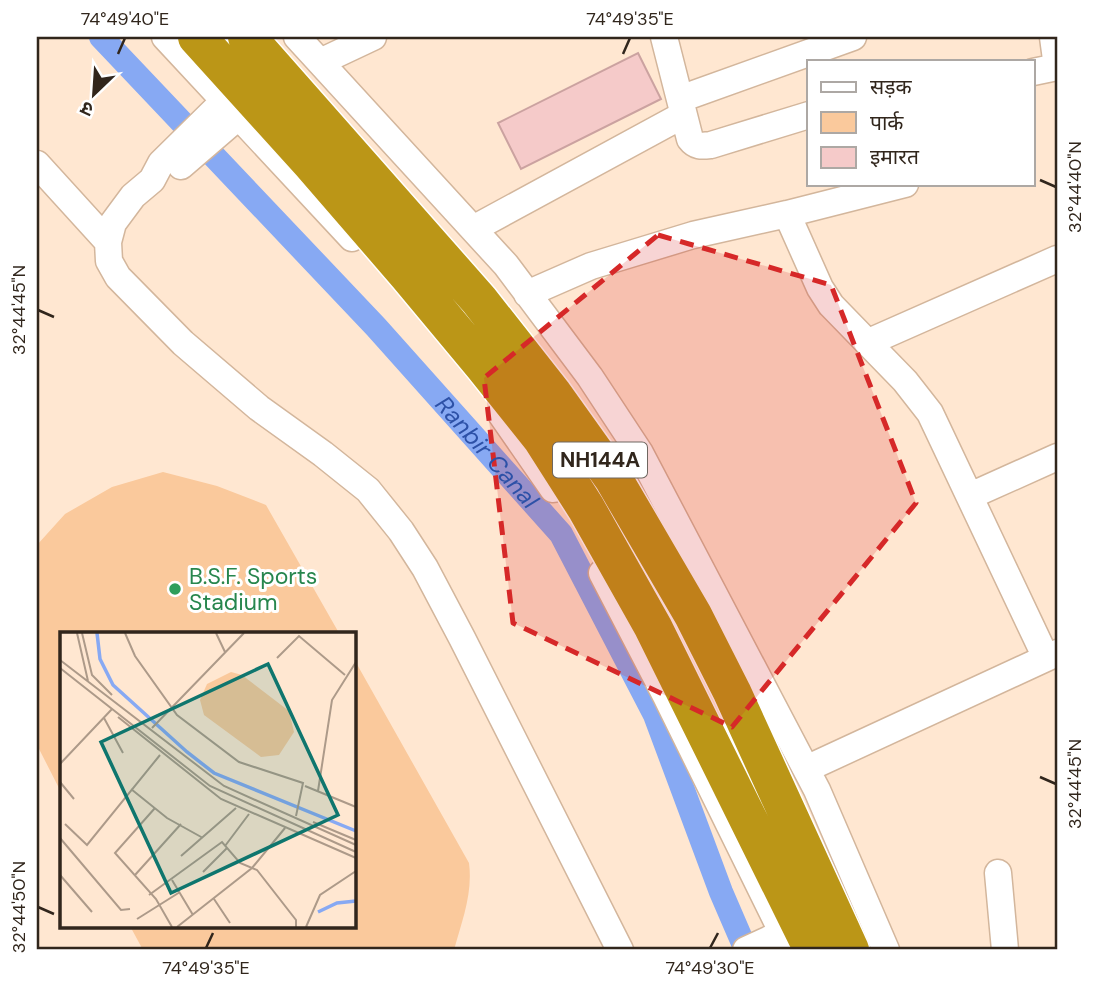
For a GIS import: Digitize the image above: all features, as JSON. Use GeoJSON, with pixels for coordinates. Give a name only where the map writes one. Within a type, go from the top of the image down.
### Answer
{"type":"FeatureCollection","features":[{"type":"Feature","properties":{"kind":"highway","name":"NH144A"},"geometry":{"type":"LineString","coordinates":[[197,37],[408,275],[542,439],[586,508],[653,627],[790,943]]}},
{"type":"Feature","properties":{"kind":"highway","name":"NH144A"},"geometry":{"type":"LineString","coordinates":[[247,37],[479,300],[553,394],[613,478],[693,615],[732,692],[850,950]]}},
{"type":"Feature","properties":{"kind":"street"},"geometry":{"type":"LineString","coordinates":[[164,37],[223,116],[292,172],[461,357],[576,523],[790,943],[746,950]]}},
{"type":"Feature","properties":{"kind":"street"},"geometry":{"type":"LineString","coordinates":[[297,37],[506,265],[590,377],[640,453],[806,769],[886,950]]}},
{"type":"Feature","properties":{"kind":"street"},"geometry":{"type":"LineString","coordinates":[[320,62],[373,37]]}},
{"type":"Feature","properties":{"kind":"street"},"geometry":{"type":"LineString","coordinates":[[664,37],[690,139],[694,145],[711,145],[807,116]]}},
{"type":"Feature","properties":{"kind":"street"},"geometry":{"type":"LineString","coordinates":[[473,229],[682,107],[853,37]]}},
{"type":"Feature","properties":{"kind":"street"},"geometry":{"type":"LineString","coordinates":[[1034,72],[1057,67],[1053,37]]}},
{"type":"Feature","properties":{"kind":"street"},"geometry":{"type":"LineString","coordinates":[[223,116],[133,196],[113,223],[108,242],[109,261],[118,277],[183,343],[259,408],[368,490],[401,531],[425,568],[462,638],[620,950]]}},
{"type":"Feature","properties":{"kind":"street"},"geometry":{"type":"LineString","coordinates":[[40,176],[108,242]]}},
{"type":"Feature","properties":{"kind":"street"},"geometry":{"type":"LineString","coordinates":[[527,294],[591,266],[693,235],[897,186]]}},
{"type":"Feature","properties":{"kind":"street"},"geometry":{"type":"LineString","coordinates":[[787,214],[820,288],[831,306],[869,342],[930,412],[1052,655],[806,769]]}},
{"type":"Feature","properties":{"kind":"street"},"geometry":{"type":"LineString","coordinates":[[869,342],[1057,259]]}},
{"type":"Feature","properties":{"kind":"street"},"geometry":{"type":"LineString","coordinates":[[970,496],[1057,457]]}},
{"type":"Feature","properties":{"kind":"street"},"geometry":{"type":"LineString","coordinates":[[999,873],[1005,950]]}},
{"type":"Feature","properties":{"kind":"highlighted area"},"geometry":{"type":"Polygon","coordinates":[[[658,235],[831,285],[916,503],[732,727],[513,623],[484,378],[658,235]]]}},
{"type":"Feature","properties":{"kind":"green space","name":"B.S.F. Sports Stadium"},"geometry":{"type":"Polygon","coordinates":[[[163,472],[217,486],[266,505],[338,632],[60,632],[60,790],[37,745],[37,545],[65,514],[112,487],[163,472]]]}},
{"type":"Feature","properties":{"kind":"green space","name":"B.S.F. Sports Stadium"},"geometry":{"type":"Polygon","coordinates":[[[355,661],[469,863],[468,896],[454,950],[143,950],[131,928],[355,928],[355,661]]]}},
{"type":"Feature","properties":{"kind":"building"},"geometry":{"type":"Polygon","coordinates":[[[638,53],[661,99],[521,169],[498,123],[638,53]]]}},
{"type":"Feature","properties":{"kind":"waterway","name":"Ranbir Canal"},"geometry":{"type":"LineString","coordinates":[[101,37],[376,327],[561,534],[655,715],[721,892],[746,950]]}},
{"type":"Feature","properties":{"kind":"place","name":"B.S.F. Sports Stadium"},"geometry":{"type":"Point","coordinates":[175,589]}}]}
